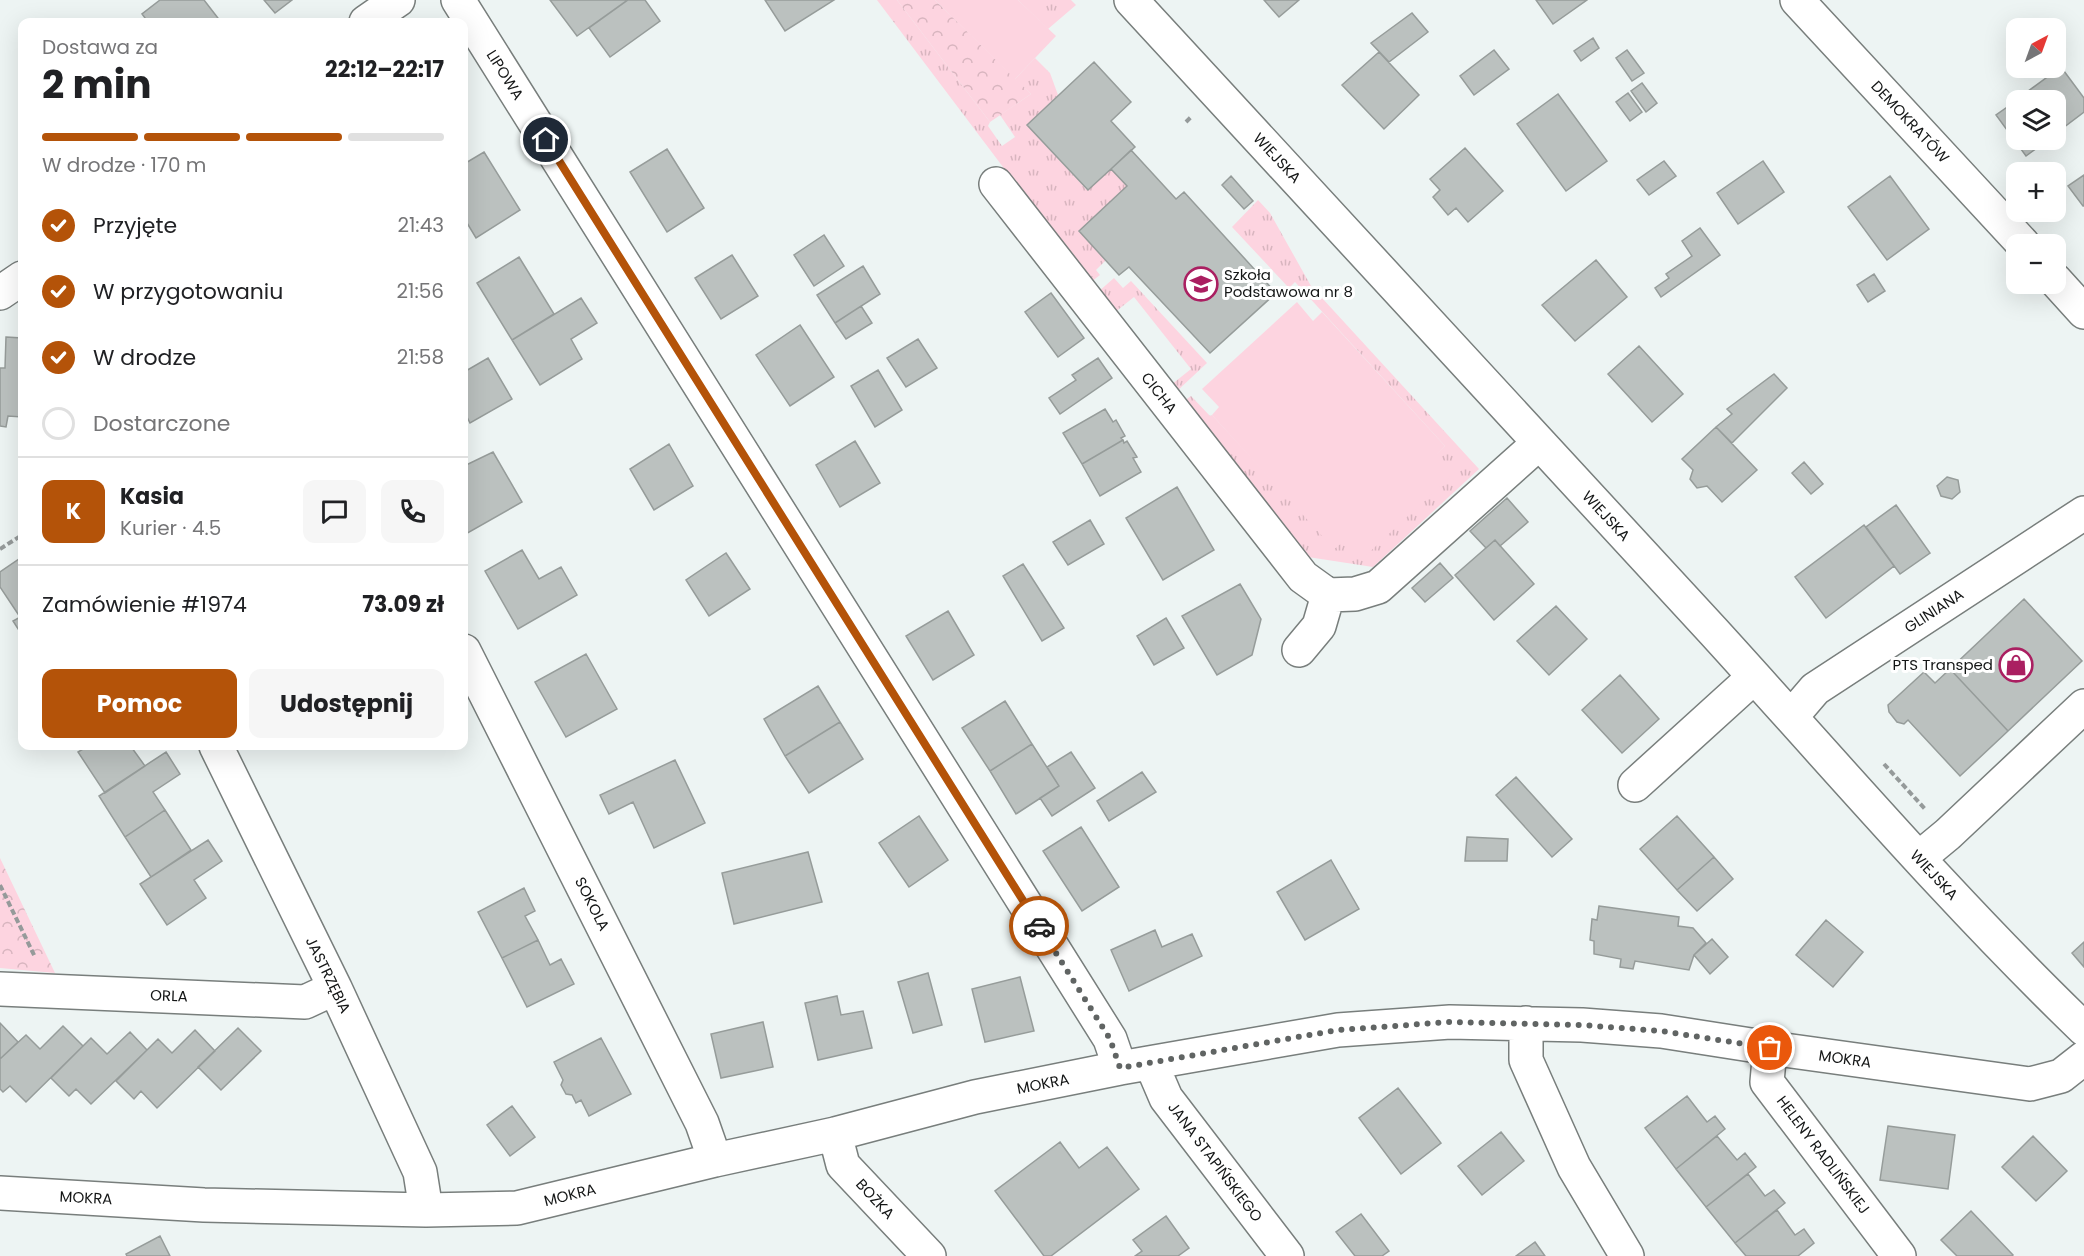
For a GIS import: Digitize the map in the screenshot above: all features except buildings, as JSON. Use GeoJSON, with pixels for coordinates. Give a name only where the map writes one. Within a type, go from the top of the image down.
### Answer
{"type":"FeatureCollection","features":[{"type":"Feature","properties":{"kind":"street"},"geometry":{"type":"LineString","coordinates":[[372,18],[398,0]]}},
{"type":"Feature","properties":{"kind":"street","name":"LIPOWA"},"geometry":{"type":"LineString","coordinates":[[458,0],[1110,1039],[1135,1065]]}},
{"type":"Feature","properties":{"kind":"street","name":"WIEJSKA"},"geometry":{"type":"LineString","coordinates":[[1131,0],[1754,676],[1918,858],[2024,972],[2084,1029]]}},
{"type":"Feature","properties":{"kind":"street","name":"DEMOKRATÓW"},"geometry":{"type":"LineString","coordinates":[[1797,0],[2014,234]]}},
{"type":"Feature","properties":{"kind":"street","name":"CICHA"},"geometry":{"type":"LineString","coordinates":[[996,184],[1303,577],[1328,595]]}},
{"type":"Feature","properties":{"kind":"street"},"geometry":{"type":"LineString","coordinates":[[0,293],[18,281]]}},
{"type":"Feature","properties":{"kind":"street"},"geometry":{"type":"LineString","coordinates":[[2066,292],[2084,312]]}},
{"type":"Feature","properties":{"kind":"street"},"geometry":{"type":"LineString","coordinates":[[1299,650],[1319,627],[1328,595],[1355,594],[1378,587],[1539,443]]}},
{"type":"Feature","properties":{"kind":"street","name":"GLINIANA"},"geometry":{"type":"LineString","coordinates":[[1791,717],[1815,689],[2084,513]]}},
{"type":"Feature","properties":{"kind":"street","name":"SOKOLA"},"geometry":{"type":"LineString","coordinates":[[468,659],[702,1123],[715,1160]]}},
{"type":"Feature","properties":{"kind":"street"},"geometry":{"type":"LineString","coordinates":[[1635,785],[1754,676]]}},
{"type":"Feature","properties":{"kind":"street"},"geometry":{"type":"LineString","coordinates":[[1918,858],[1948,834],[2084,705]]}},
{"type":"Feature","properties":{"kind":"street","name":"JASTRZĘBIA"},"geometry":{"type":"LineString","coordinates":[[218,750],[335,988],[420,1172],[426,1210]]}},
{"type":"Feature","properties":{"kind":"street","name":"ORLA"},"geometry":{"type":"LineString","coordinates":[[0,989],[305,1002],[335,988]]}},
{"type":"Feature","properties":{"kind":"street","name":"MOKRA"},"geometry":{"type":"LineString","coordinates":[[0,1193],[204,1205],[426,1210],[517,1208],[834,1134],[975,1097],[1135,1065],[1338,1030],[1450,1022],[1526,1023],[1661,1031],[2030,1084],[2061,1076],[2084,1058]]}},
{"type":"Feature","properties":{"kind":"street"},"geometry":{"type":"LineString","coordinates":[[1526,1023],[1526,1060],[1574,1167],[1627,1256]]}},
{"type":"Feature","properties":{"kind":"street","name":"HELENY RADLIŃSKIEJ"},"geometry":{"type":"LineString","coordinates":[[1770,1048],[1767,1082],[1899,1256]]}},
{"type":"Feature","properties":{"kind":"street","name":"JANA STAPIŃSKIEGO"},"geometry":{"type":"LineString","coordinates":[[1135,1065],[1166,1098],[1287,1256]]}},
{"type":"Feature","properties":{"kind":"street","name":"BOŻKA"},"geometry":{"type":"LineString","coordinates":[[834,1134],[843,1165],[929,1256]]}},
{"type":"Feature","properties":{"kind":"path"},"geometry":{"type":"LineString","coordinates":[[1186,122],[1191,117]]}},
{"type":"Feature","properties":{"kind":"path"},"geometry":{"type":"LineString","coordinates":[[0,549],[18,537]]}},
{"type":"Feature","properties":{"kind":"path"},"geometry":{"type":"LineString","coordinates":[[0,885],[51,992]]}},
{"type":"Feature","properties":{"kind":"green space"},"geometry":{"type":"Polygon","coordinates":[[[877,0],[897,0],[990,122],[988,126],[1002,146],[1015,137],[1000,115],[1031,94],[1015,79],[1035,58],[1050,73],[1058,95],[1027,125],[1087,190],[1111,169],[1127,186],[1106,260],[1096,270],[1100,275],[1091,282],[877,0]]]}},
{"type":"Feature","properties":{"kind":"green space"},"geometry":{"type":"Polygon","coordinates":[[[897,0],[935,0],[1031,94],[990,122],[897,0]]]}},
{"type":"Feature","properties":{"kind":"green space"},"geometry":{"type":"Polygon","coordinates":[[[935,0],[1018,0],[1056,36],[1015,79],[935,0]]]}},
{"type":"Feature","properties":{"kind":"green space"},"geometry":{"type":"Polygon","coordinates":[[[1018,0],[1071,0],[1076,5],[1048,29],[1018,0]]]}},
{"type":"Feature","properties":{"kind":"green space"},"geometry":{"type":"Polygon","coordinates":[[[1258,200],[1270,213],[1311,286],[1479,469],[1373,567],[1308,557],[1184,401],[1191,396],[1210,416],[1212,415],[1335,548],[1445,446],[1295,282],[1289,288],[1232,227],[1258,200]]]}},
{"type":"Feature","properties":{"kind":"green space"},"geometry":{"type":"Polygon","coordinates":[[[1114,278],[1123,288],[1131,281],[1207,363],[1176,392],[1171,385],[1191,369],[1134,297],[1114,313],[1098,292],[1114,278]]]}},
{"type":"Feature","properties":{"kind":"green space"},"geometry":{"type":"Polygon","coordinates":[[[1297,302],[1313,321],[1322,312],[1445,446],[1437,454],[1455,472],[1360,561],[1343,542],[1334,549],[1212,415],[1219,407],[1202,389],[1297,302]]]}},
{"type":"Feature","properties":{"kind":"green space"},"geometry":{"type":"Polygon","coordinates":[[[0,858],[55,973],[0,968],[0,858]]]}},
{"type":"Feature","properties":{"kind":"way so far"},"geometry":{"type":"LineString","coordinates":[[1039,926],[1110,1039],[1120,1068],[1338,1030],[1450,1022],[1582,1025],[1661,1031],[1770,1048]]}},
{"type":"Feature","properties":{"kind":"place","name":"Szkoła Podstawowa nr 8"},"geometry":{"type":"Point","coordinates":[1201,284]}},
{"type":"Feature","properties":{"kind":"place","name":"PTS Transped"},"geometry":{"type":"Point","coordinates":[2016,665]}},
{"type":"Feature","properties":{"kind":"route"},"geometry":{"type":"LineString","coordinates":[[546,140],[1039,926]]}}]}
